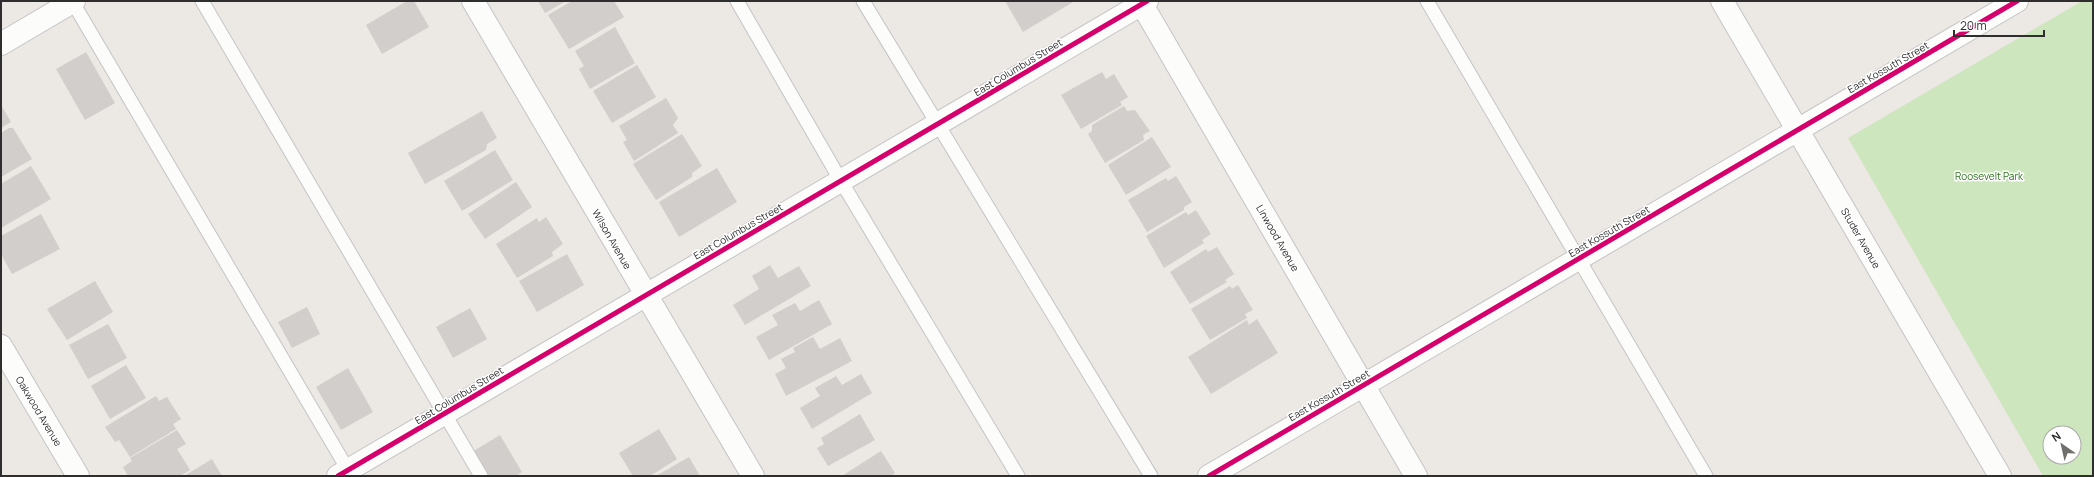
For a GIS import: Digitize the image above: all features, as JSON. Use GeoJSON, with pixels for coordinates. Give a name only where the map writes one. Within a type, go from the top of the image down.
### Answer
{"type":"FeatureCollection","features":[{"type":"Feature","properties":{"kind":"street"},"geometry":{"type":"LineString","coordinates":[[1,44],[72,1]]}},
{"type":"Feature","properties":{"kind":"street","name":"Wilson Avenue"},"geometry":{"type":"LineString","coordinates":[[472,1],[752,476]]}},
{"type":"Feature","properties":{"kind":"street","name":"Studer Avenue"},"geometry":{"type":"LineString","coordinates":[[1722,1],[2000,476]]}},
{"type":"Feature","properties":{"kind":"street","name":"East Columbus Street"},"geometry":{"type":"LineString","coordinates":[[346,474],[444,414],[937,125],[1143,2]]}},
{"type":"Feature","properties":{"kind":"street","name":"Linwood Avenue"},"geometry":{"type":"LineString","coordinates":[[1143,2],[1416,476]]}},
{"type":"Feature","properties":{"kind":"street","name":"East Kossuth Street"},"geometry":{"type":"LineString","coordinates":[[1209,476],[2014,2]]}},
{"type":"Feature","properties":{"kind":"street","name":"Oakwood Avenue"},"geometry":{"type":"LineString","coordinates":[[1,346],[78,476]]}},
{"type":"Feature","properties":{"kind":"lane"},"geometry":{"type":"LineString","coordinates":[[72,1],[346,474]]}},
{"type":"Feature","properties":{"kind":"lane"},"geometry":{"type":"LineString","coordinates":[[202,1],[481,476]]}},
{"type":"Feature","properties":{"kind":"lane"},"geometry":{"type":"LineString","coordinates":[[737,1],[841,181],[1018,476]]}},
{"type":"Feature","properties":{"kind":"lane"},"geometry":{"type":"LineString","coordinates":[[863,1],[1151,476]]}},
{"type":"Feature","properties":{"kind":"lane"},"geometry":{"type":"LineString","coordinates":[[1427,1],[1706,476]]}},
{"type":"Feature","properties":{"kind":"green space","name":"Roosevelt Park"},"geometry":{"type":"Polygon","coordinates":[[[2082,1],[2093,1],[2093,476],[2043,476],[1848,138],[2082,1]]]}},
{"type":"Feature","properties":{"kind":"building"},"geometry":{"type":"Polygon","coordinates":[[[407,1],[414,1],[429,27],[382,54],[366,25],[407,1]]]}},
{"type":"Feature","properties":{"kind":"building"},"geometry":{"type":"Polygon","coordinates":[[[538,1],[566,1],[545,13],[538,1]]]}},
{"type":"Feature","properties":{"kind":"building"},"geometry":{"type":"Polygon","coordinates":[[[572,1],[614,1],[624,17],[569,49],[548,15],[572,1]]]}},
{"type":"Feature","properties":{"kind":"building"},"geometry":{"type":"Polygon","coordinates":[[[1005,1],[1075,1],[1023,32],[1005,1]]]}},
{"type":"Feature","properties":{"kind":"building"},"geometry":{"type":"Polygon","coordinates":[[[615,27],[635,63],[590,89],[579,69],[584,66],[575,51],[615,27]]]}},
{"type":"Feature","properties":{"kind":"building"},"geometry":{"type":"Polygon","coordinates":[[[86,52],[115,103],[85,120],[56,69],[86,52]]]}},
{"type":"Feature","properties":{"kind":"building"},"geometry":{"type":"Polygon","coordinates":[[[637,65],[656,97],[612,123],[593,91],[637,65]]]}},
{"type":"Feature","properties":{"kind":"building"},"geometry":{"type":"Polygon","coordinates":[[[1102,72],[1106,79],[1114,74],[1128,97],[1120,102],[1122,105],[1081,129],[1061,95],[1102,72]]]}},
{"type":"Feature","properties":{"kind":"building"},"geometry":{"type":"Polygon","coordinates":[[[666,98],[678,118],[673,125],[678,133],[634,161],[623,142],[627,140],[619,126],[666,98]]]}},
{"type":"Feature","properties":{"kind":"building"},"geometry":{"type":"Polygon","coordinates":[[[1,105],[11,122],[1,128],[1,105]]]}},
{"type":"Feature","properties":{"kind":"building"},"geometry":{"type":"Polygon","coordinates":[[[1124,106],[1127,111],[1135,110],[1150,131],[1143,135],[1144,140],[1105,163],[1088,134],[1092,131],[1092,125],[1124,106]]]}},
{"type":"Feature","properties":{"kind":"building"},"geometry":{"type":"Polygon","coordinates":[[[482,111],[497,138],[487,144],[486,150],[425,184],[408,153],[482,111]]]}},
{"type":"Feature","properties":{"kind":"building"},"geometry":{"type":"Polygon","coordinates":[[[9,128],[13,128],[32,159],[1,177],[1,133],[9,128]]]}},
{"type":"Feature","properties":{"kind":"building"},"geometry":{"type":"Polygon","coordinates":[[[682,134],[702,166],[692,173],[692,177],[656,200],[633,164],[682,134]]]}},
{"type":"Feature","properties":{"kind":"building"},"geometry":{"type":"Polygon","coordinates":[[[1152,137],[1171,167],[1126,195],[1108,165],[1152,137]]]}},
{"type":"Feature","properties":{"kind":"building"},"geometry":{"type":"Polygon","coordinates":[[[495,150],[513,180],[462,211],[444,181],[495,150]]]}},
{"type":"Feature","properties":{"kind":"building"},"geometry":{"type":"Polygon","coordinates":[[[31,166],[51,199],[1,228],[1,184],[31,166]]]}},
{"type":"Feature","properties":{"kind":"building"},"geometry":{"type":"Polygon","coordinates":[[[717,168],[737,202],[679,237],[659,202],[717,168]]]}},
{"type":"Feature","properties":{"kind":"building"},"geometry":{"type":"Polygon","coordinates":[[[1176,176],[1192,202],[1184,207],[1184,210],[1147,232],[1128,200],[1166,178],[1168,181],[1176,176]]]}},
{"type":"Feature","properties":{"kind":"building"},"geometry":{"type":"Polygon","coordinates":[[[516,182],[532,207],[485,239],[468,214],[516,182]]]}},
{"type":"Feature","properties":{"kind":"building"},"geometry":{"type":"Polygon","coordinates":[[[1196,210],[1211,234],[1202,240],[1204,243],[1164,268],[1146,236],[1186,212],[1188,215],[1196,210]]]}},
{"type":"Feature","properties":{"kind":"building"},"geometry":{"type":"Polygon","coordinates":[[[41,214],[60,249],[12,274],[1,254],[1,236],[41,214]]]}},
{"type":"Feature","properties":{"kind":"building"},"geometry":{"type":"Polygon","coordinates":[[[546,217],[563,244],[552,252],[553,256],[517,278],[496,244],[537,218],[539,222],[546,217]]]}},
{"type":"Feature","properties":{"kind":"building"},"geometry":{"type":"Polygon","coordinates":[[[1217,247],[1234,274],[1225,280],[1227,282],[1190,304],[1170,272],[1206,249],[1208,252],[1217,247]]]}},
{"type":"Feature","properties":{"kind":"building"},"geometry":{"type":"Polygon","coordinates":[[[567,254],[584,285],[537,312],[519,281],[567,254]]]}},
{"type":"Feature","properties":{"kind":"building"},"geometry":{"type":"Polygon","coordinates":[[[770,265],[778,278],[799,266],[811,286],[745,325],[733,305],[759,289],[752,276],[770,265]]]}},
{"type":"Feature","properties":{"kind":"building"},"geometry":{"type":"Polygon","coordinates":[[[95,281],[113,312],[67,340],[47,309],[95,281]]]}},
{"type":"Feature","properties":{"kind":"building"},"geometry":{"type":"Polygon","coordinates":[[[1238,285],[1253,310],[1245,314],[1247,318],[1210,340],[1191,309],[1230,286],[1232,289],[1238,285]]]}},
{"type":"Feature","properties":{"kind":"building"},"geometry":{"type":"Polygon","coordinates":[[[819,300],[832,324],[769,360],[756,337],[778,325],[772,315],[795,303],[800,311],[819,300]]]}},
{"type":"Feature","properties":{"kind":"building"},"geometry":{"type":"Polygon","coordinates":[[[307,307],[320,334],[292,348],[278,322],[307,307]]]}},
{"type":"Feature","properties":{"kind":"building"},"geometry":{"type":"Polygon","coordinates":[[[470,308],[487,339],[453,358],[436,327],[470,308]]]}},
{"type":"Feature","properties":{"kind":"building"},"geometry":{"type":"Polygon","coordinates":[[[1257,319],[1278,353],[1211,394],[1188,357],[1247,320],[1249,325],[1257,319]]]}},
{"type":"Feature","properties":{"kind":"building"},"geometry":{"type":"Polygon","coordinates":[[[108,324],[127,358],[88,379],[69,345],[108,324]]]}},
{"type":"Feature","properties":{"kind":"building"},"geometry":{"type":"Polygon","coordinates":[[[813,337],[820,349],[840,338],[852,361],[786,396],[775,374],[786,368],[781,359],[795,352],[793,348],[813,337]]]}},
{"type":"Feature","properties":{"kind":"building"},"geometry":{"type":"Polygon","coordinates":[[[126,365],[146,398],[110,419],[91,386],[126,365]]]}},
{"type":"Feature","properties":{"kind":"building"},"geometry":{"type":"Polygon","coordinates":[[[348,368],[373,412],[341,430],[316,387],[348,368]]]}},
{"type":"Feature","properties":{"kind":"building"},"geometry":{"type":"Polygon","coordinates":[[[861,374],[872,393],[812,429],[800,408],[820,396],[815,388],[836,376],[842,385],[861,374]]]}},
{"type":"Feature","properties":{"kind":"building"},"geometry":{"type":"Polygon","coordinates":[[[156,396],[159,401],[167,397],[181,419],[173,424],[176,429],[130,457],[119,440],[115,442],[105,427],[156,396]]]}},
{"type":"Feature","properties":{"kind":"building"},"geometry":{"type":"Polygon","coordinates":[[[860,414],[875,440],[828,466],[817,448],[824,444],[821,438],[860,414]]]}},
{"type":"Feature","properties":{"kind":"building"},"geometry":{"type":"Polygon","coordinates":[[[659,429],[677,459],[650,476],[633,476],[619,453],[659,429]]]}},
{"type":"Feature","properties":{"kind":"building"},"geometry":{"type":"Polygon","coordinates":[[[177,430],[186,444],[177,449],[190,470],[180,476],[128,476],[123,467],[132,461],[130,458],[177,430]]]}},
{"type":"Feature","properties":{"kind":"building"},"geometry":{"type":"Polygon","coordinates":[[[500,435],[522,472],[516,476],[487,476],[472,452],[500,435]]]}},
{"type":"Feature","properties":{"kind":"building"},"geometry":{"type":"Polygon","coordinates":[[[881,451],[895,473],[891,476],[845,476],[845,474],[881,451]]]}},
{"type":"Feature","properties":{"kind":"building"},"geometry":{"type":"Polygon","coordinates":[[[689,457],[700,476],[656,476],[689,457]]]}},
{"type":"Feature","properties":{"kind":"building"},"geometry":{"type":"Polygon","coordinates":[[[212,459],[222,476],[184,476],[212,459]]]}},
{"type":"Feature","properties":{"kind":"cycle path"},"geometry":{"type":"LineString","coordinates":[[338,476],[1147,1]]}},
{"type":"Feature","properties":{"kind":"cycle path"},"geometry":{"type":"LineString","coordinates":[[1209,476],[2017,1]]}}]}
